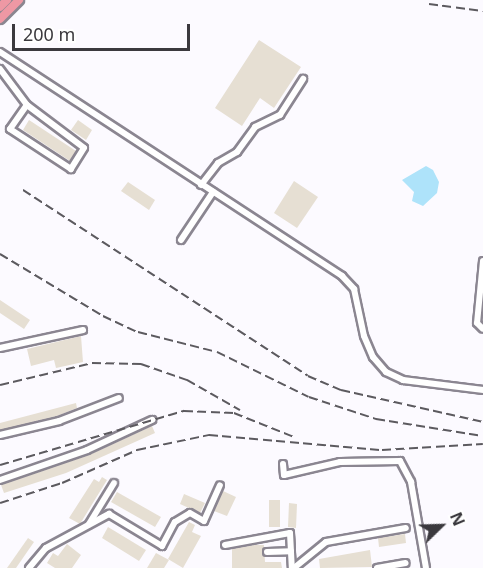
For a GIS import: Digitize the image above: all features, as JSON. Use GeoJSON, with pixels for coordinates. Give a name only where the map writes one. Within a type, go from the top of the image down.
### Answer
{"type":"FeatureCollection","features":[{"type":"Feature","properties":{"kind":"main road"},"geometry":{"type":"LineString","coordinates":[[0,7],[8,0]]}},
{"type":"Feature","properties":{"kind":"main road"},"geometry":{"type":"LineString","coordinates":[[0,19],[20,0]]}},
{"type":"Feature","properties":{"kind":"street"},"geometry":{"type":"LineString","coordinates":[[0,52],[342,276],[354,289],[364,336],[373,357],[386,372],[403,380],[483,390]]}},
{"type":"Feature","properties":{"kind":"street"},"geometry":{"type":"LineString","coordinates":[[0,69],[27,105],[84,148],[70,169],[10,129],[27,105]]}},
{"type":"Feature","properties":{"kind":"street"},"geometry":{"type":"LineString","coordinates":[[201,185],[218,163],[237,152],[255,126],[280,115],[303,79]]}},
{"type":"Feature","properties":{"kind":"street"},"geometry":{"type":"LineString","coordinates":[[181,240],[213,192]]}},
{"type":"Feature","properties":{"kind":"street"},"geometry":{"type":"LineString","coordinates":[[483,261],[477,323],[483,329]]}},
{"type":"Feature","properties":{"kind":"street"},"geometry":{"type":"LineString","coordinates":[[0,348],[82,330]]}},
{"type":"Feature","properties":{"kind":"street"},"geometry":{"type":"LineString","coordinates":[[0,435],[59,421],[119,398]]}},
{"type":"Feature","properties":{"kind":"street"},"geometry":{"type":"LineString","coordinates":[[0,480],[87,450],[152,420]]}},
{"type":"Feature","properties":{"kind":"street"},"geometry":{"type":"LineString","coordinates":[[283,464],[284,475],[340,462],[400,461],[411,482],[426,568]]}},
{"type":"Feature","properties":{"kind":"street"},"geometry":{"type":"LineString","coordinates":[[89,525],[114,483]]}},
{"type":"Feature","properties":{"kind":"street"},"geometry":{"type":"LineString","coordinates":[[29,568],[46,548],[109,514],[162,546],[175,522],[190,513],[204,521],[220,485]]}},
{"type":"Feature","properties":{"kind":"street"},"geometry":{"type":"LineString","coordinates":[[293,568],[326,542],[406,528]]}},
{"type":"Feature","properties":{"kind":"street"},"geometry":{"type":"LineString","coordinates":[[225,545],[290,533],[293,568]]}},
{"type":"Feature","properties":{"kind":"street"},"geometry":{"type":"LineString","coordinates":[[267,552],[291,551]]}},
{"type":"Feature","properties":{"kind":"street"},"geometry":{"type":"LineString","coordinates":[[377,568],[406,563]]}},
{"type":"Feature","properties":{"kind":"water"},"geometry":{"type":"Polygon","coordinates":[[[426,166],[433,170],[439,182],[437,193],[423,206],[412,201],[414,192],[402,180],[426,166]]]}},
{"type":"Feature","properties":{"kind":"building"},"geometry":{"type":"Polygon","coordinates":[[[259,40],[301,67],[274,108],[260,98],[242,126],[215,108],[259,40]]]}},
{"type":"Feature","properties":{"kind":"building"},"geometry":{"type":"Polygon","coordinates":[[[29,120],[76,151],[70,161],[23,130],[29,120]]]}},
{"type":"Feature","properties":{"kind":"building"},"geometry":{"type":"Polygon","coordinates":[[[78,120],[92,130],[86,140],[71,130],[78,120]]]}},
{"type":"Feature","properties":{"kind":"building"},"geometry":{"type":"Polygon","coordinates":[[[294,181],[318,197],[297,228],[274,213],[294,181]]]}},
{"type":"Feature","properties":{"kind":"building"},"geometry":{"type":"Polygon","coordinates":[[[128,182],[155,200],[149,210],[121,191],[128,182]]]}},
{"type":"Feature","properties":{"kind":"building"},"geometry":{"type":"Polygon","coordinates":[[[0,300],[30,320],[24,329],[0,313],[0,300]]]}},
{"type":"Feature","properties":{"kind":"building"},"geometry":{"type":"Polygon","coordinates":[[[81,336],[83,362],[56,368],[54,360],[31,366],[27,349],[81,336]]]}},
{"type":"Feature","properties":{"kind":"building"},"geometry":{"type":"Polygon","coordinates":[[[76,403],[77,408],[57,416],[0,430],[0,423],[76,403]]]}},
{"type":"Feature","properties":{"kind":"building"},"geometry":{"type":"Polygon","coordinates":[[[152,426],[155,433],[66,473],[4,493],[1,485],[89,455],[152,426]]]}},
{"type":"Feature","properties":{"kind":"building"},"geometry":{"type":"Polygon","coordinates":[[[102,477],[107,480],[80,524],[69,518],[94,479],[99,482],[102,477]]]}},
{"type":"Feature","properties":{"kind":"building"},"geometry":{"type":"Polygon","coordinates":[[[223,491],[236,497],[227,516],[214,511],[223,491]]]}},
{"type":"Feature","properties":{"kind":"building"},"geometry":{"type":"Polygon","coordinates":[[[117,492],[161,517],[155,527],[111,502],[117,492]]]}},
{"type":"Feature","properties":{"kind":"building"},"geometry":{"type":"Polygon","coordinates":[[[184,494],[205,503],[200,513],[180,504],[184,494]]]}},
{"type":"Feature","properties":{"kind":"building"},"geometry":{"type":"Polygon","coordinates":[[[269,500],[280,500],[280,527],[269,527],[269,500]]]}},
{"type":"Feature","properties":{"kind":"building"},"geometry":{"type":"Polygon","coordinates":[[[289,503],[297,504],[296,528],[288,527],[289,503]]]}},
{"type":"Feature","properties":{"kind":"building"},"geometry":{"type":"Polygon","coordinates":[[[189,522],[195,525],[192,532],[201,536],[183,568],[168,559],[189,522]]]}},
{"type":"Feature","properties":{"kind":"building"},"geometry":{"type":"Polygon","coordinates":[[[108,527],[146,550],[139,561],[102,538],[108,527]]]}},
{"type":"Feature","properties":{"kind":"building"},"geometry":{"type":"Polygon","coordinates":[[[405,534],[406,543],[379,547],[378,538],[405,534]]]}},
{"type":"Feature","properties":{"kind":"building"},"geometry":{"type":"Polygon","coordinates":[[[28,538],[34,542],[16,568],[7,568],[28,538]]]}},
{"type":"Feature","properties":{"kind":"building"},"geometry":{"type":"Polygon","coordinates":[[[67,544],[81,555],[72,568],[55,568],[47,563],[53,553],[58,556],[67,544]]]}},
{"type":"Feature","properties":{"kind":"building"},"geometry":{"type":"Polygon","coordinates":[[[264,545],[265,562],[281,562],[282,568],[232,568],[232,549],[264,545]]]}},
{"type":"Feature","properties":{"kind":"building"},"geometry":{"type":"Polygon","coordinates":[[[370,550],[372,567],[320,568],[319,559],[370,550]]]}},
{"type":"Feature","properties":{"kind":"building"},"geometry":{"type":"Polygon","coordinates":[[[156,553],[169,560],[164,568],[147,568],[156,553]]]}},
{"type":"Feature","properties":{"kind":"railway"},"geometry":{"type":"LineString","coordinates":[[429,4],[483,11]]}},
{"type":"Feature","properties":{"kind":"railway"},"geometry":{"type":"LineString","coordinates":[[23,190],[308,376],[341,390],[483,422]]}},
{"type":"Feature","properties":{"kind":"railway"},"geometry":{"type":"LineString","coordinates":[[0,254],[103,316],[138,332],[217,352],[309,397],[376,419],[483,436]]}},
{"type":"Feature","properties":{"kind":"railway"},"geometry":{"type":"LineString","coordinates":[[0,385],[92,363],[141,364],[187,380],[240,410]]}},
{"type":"Feature","properties":{"kind":"railway"},"geometry":{"type":"LineString","coordinates":[[0,465],[184,411],[234,413],[294,437]]}},
{"type":"Feature","properties":{"kind":"railway"},"geometry":{"type":"LineString","coordinates":[[0,503],[62,483],[137,450],[209,435],[382,450],[483,444]]}}]}
